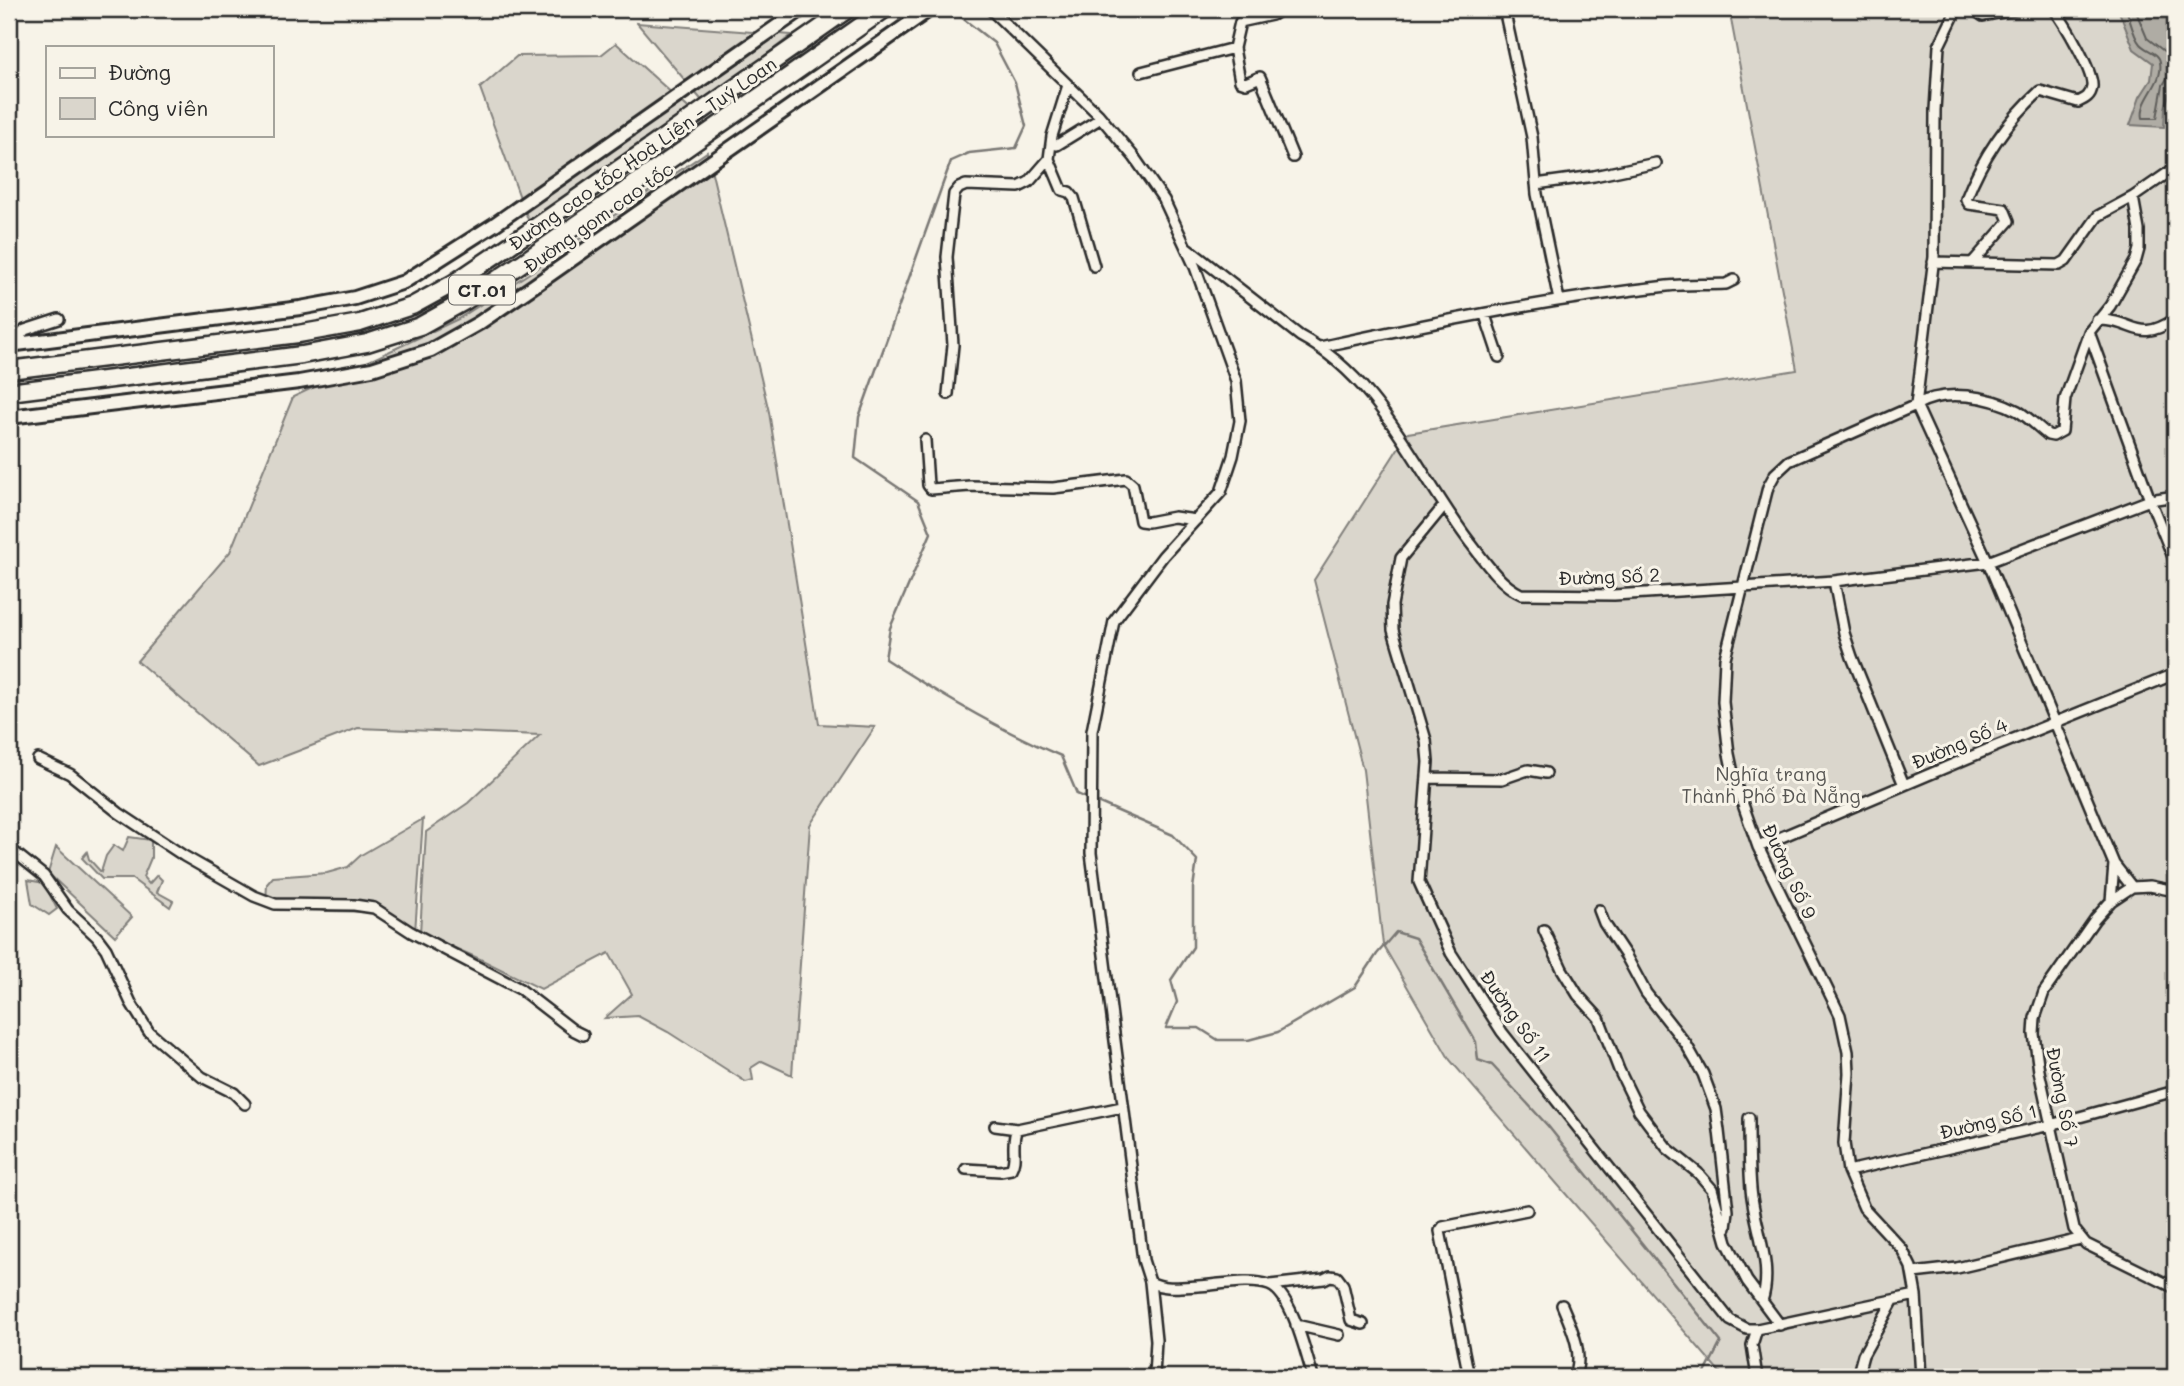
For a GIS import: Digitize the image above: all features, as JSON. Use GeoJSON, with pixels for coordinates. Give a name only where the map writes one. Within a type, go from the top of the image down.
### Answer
{"type":"FeatureCollection","features":[{"type":"Feature","properties":{"kind":"highway","name":"Đường cao tốc Hoà Liên - Tuý Loan"},"geometry":{"type":"LineString","coordinates":[[9,370],[298,334],[360,323],[412,306],[454,283],[510,245],[848,9]]}},
{"type":"Feature","properties":{"kind":"highway","name":"Đường cao tốc Hoà Liên - Tuý Loan"},"geometry":{"type":"LineString","coordinates":[[9,392],[302,355],[367,344],[420,326],[465,301],[522,263],[884,10]]}},
{"type":"Feature","properties":{"kind":"main road"},"geometry":{"type":"LineString","coordinates":[[11,345],[300,308],[355,298],[404,282],[495,224],[802,9]]}},
{"type":"Feature","properties":{"kind":"main road","name":"Đường gom cao tốc"},"geometry":{"type":"LineString","coordinates":[[9,417],[299,382],[372,369],[431,350],[479,323],[536,285],[930,9]]}},
{"type":"Feature","properties":{"kind":"street"},"geometry":{"type":"LineString","coordinates":[[990,9],[1101,118],[1134,157],[1164,200],[1185,246],[1236,382],[1240,421],[1233,456],[1221,492],[1163,556],[1114,621],[1092,731],[1091,853],[1143,1260],[1150,1282],[1156,1340],[1154,1377]]}},
{"type":"Feature","properties":{"kind":"street"},"geometry":{"type":"LineString","coordinates":[[1280,9],[1272,15],[1240,22],[1234,48],[1240,81],[1246,83],[1260,77],[1293,157]]}},
{"type":"Feature","properties":{"kind":"street"},"geometry":{"type":"LineString","coordinates":[[1504,9],[1532,136],[1536,184],[1559,300]]}},
{"type":"Feature","properties":{"kind":"street"},"geometry":{"type":"LineString","coordinates":[[1957,9],[1939,46],[1935,110],[1933,262],[1916,405],[1988,562],[2114,864],[2132,887],[2150,886],[2175,891]]}},
{"type":"Feature","properties":{"kind":"street"},"geometry":{"type":"LineString","coordinates":[[1973,9],[1983,16],[2019,9]]}},
{"type":"Feature","properties":{"kind":"street"},"geometry":{"type":"LineString","coordinates":[[1973,262],[2009,220],[2004,209],[1969,204],[1966,199],[1994,145],[2025,104],[2040,90],[2078,102],[2089,96],[2092,90],[2089,72],[2054,9]]}},
{"type":"Feature","properties":{"kind":"street"},"geometry":{"type":"LineString","coordinates":[[1141,72],[1234,48]]}},
{"type":"Feature","properties":{"kind":"street"},"geometry":{"type":"LineString","coordinates":[[1068,85],[1052,136],[1049,159],[1062,190],[1069,192],[1074,198],[1094,266]]}},
{"type":"Feature","properties":{"kind":"street"},"geometry":{"type":"LineString","coordinates":[[1057,145],[1101,118]]}},
{"type":"Feature","properties":{"kind":"street"},"geometry":{"type":"LineString","coordinates":[[948,394],[953,345],[947,257],[954,194],[958,188],[966,186],[1024,186],[1049,159]]}},
{"type":"Feature","properties":{"kind":"street"},"geometry":{"type":"LineString","coordinates":[[1536,184],[1594,176],[1656,163]]}},
{"type":"Feature","properties":{"kind":"street"},"geometry":{"type":"LineString","coordinates":[[1933,262],[2059,265],[2066,261],[2092,222],[2175,168]]}},
{"type":"Feature","properties":{"kind":"street"},"geometry":{"type":"LineString","coordinates":[[2133,197],[2139,230],[2139,249],[2110,306],[2089,332],[2175,562]]}},
{"type":"Feature","properties":{"kind":"street","name":"Đường Số 2"},"geometry":{"type":"LineString","coordinates":[[1185,246],[1350,372],[1379,404],[1443,507],[1484,561],[1508,586],[1521,594],[1614,595],[1834,581],[1988,562],[2150,499],[2175,496]]}},
{"type":"Feature","properties":{"kind":"street"},"geometry":{"type":"LineString","coordinates":[[1320,347],[1461,317],[1485,315],[1559,300],[1674,285],[1726,284],[1734,280]]}},
{"type":"Feature","properties":{"kind":"street"},"geometry":{"type":"LineString","coordinates":[[1485,315],[1499,357]]}},
{"type":"Feature","properties":{"kind":"street"},"geometry":{"type":"LineString","coordinates":[[11,345],[25,330],[59,319]]}},
{"type":"Feature","properties":{"kind":"street"},"geometry":{"type":"LineString","coordinates":[[2097,320],[2116,321],[2145,332],[2160,329],[2175,319]]}},
{"type":"Feature","properties":{"kind":"street","name":"Đường Số 9"},"geometry":{"type":"LineString","coordinates":[[1921,1377],[1913,1273],[1902,1248],[1864,1208],[1848,1171],[1844,1143],[1849,1073],[1846,1035],[1840,1015],[1758,847],[1735,782],[1728,754],[1723,702],[1725,658],[1768,487],[1775,474],[1789,461],[1928,398],[1980,398],[2020,413],[2048,435],[2059,435],[2064,424],[2065,399],[2089,332]]}},
{"type":"Feature","properties":{"kind":"street"},"geometry":{"type":"LineString","coordinates":[[925,440],[928,485],[931,489],[970,486],[1053,488],[1126,479],[1133,485],[1140,521],[1174,517],[1196,520]]}},
{"type":"Feature","properties":{"kind":"street","name":"Đường Số 11"},"geometry":{"type":"LineString","coordinates":[[1443,507],[1401,558],[1392,606],[1393,630],[1426,740],[1427,778],[1419,882],[1451,953],[1512,1045],[1730,1320],[1747,1329],[1758,1329]]}},
{"type":"Feature","properties":{"kind":"street"},"geometry":{"type":"LineString","coordinates":[[1834,581],[1844,633],[1852,657],[1905,785]]}},
{"type":"Feature","properties":{"kind":"street","name":"Đường Số 4"},"geometry":{"type":"LineString","coordinates":[[1758,847],[2175,674]]}},
{"type":"Feature","properties":{"kind":"street"},"geometry":{"type":"LineString","coordinates":[[38,759],[70,774],[151,835],[254,896],[275,904],[354,905],[374,908],[411,932],[520,989],[583,1035]]}},
{"type":"Feature","properties":{"kind":"street"},"geometry":{"type":"LineString","coordinates":[[1427,778],[1502,779],[1528,770],[1546,773]]}},
{"type":"Feature","properties":{"kind":"street"},"geometry":{"type":"LineString","coordinates":[[9,848],[44,876],[68,910],[97,937],[106,949],[131,1003],[149,1032],[202,1077],[234,1093],[245,1104]]}},
{"type":"Feature","properties":{"kind":"street"},"geometry":{"type":"LineString","coordinates":[[2111,901],[2114,864]]}},
{"type":"Feature","properties":{"kind":"street","name":"Đường Số 7"},"geometry":{"type":"LineString","coordinates":[[2080,1239],[2071,1218],[2035,1052],[2035,1018],[2044,992],[2095,919],[2111,901],[2132,887]]}},
{"type":"Feature","properties":{"kind":"street"},"geometry":{"type":"LineString","coordinates":[[1599,910],[1646,993],[1686,1044],[1703,1074],[1716,1109],[1728,1211],[1725,1234]]}},
{"type":"Feature","properties":{"kind":"street"},"geometry":{"type":"LineString","coordinates":[[1544,930],[1562,969],[1578,995],[1599,1018],[1619,1070],[1639,1111],[1667,1148],[1698,1172],[1712,1189],[1727,1242],[1747,1281],[1780,1325]]}},
{"type":"Feature","properties":{"kind":"street","name":"Đường Số 1"},"geometry":{"type":"LineString","coordinates":[[1848,1171],[2050,1125],[2175,1091]]}},
{"type":"Feature","properties":{"kind":"street"},"geometry":{"type":"LineString","coordinates":[[995,1126],[1017,1129],[1122,1107]]}},
{"type":"Feature","properties":{"kind":"street"},"geometry":{"type":"LineString","coordinates":[[1749,1118],[1751,1190],[1766,1265],[1767,1286],[1762,1301]]}},
{"type":"Feature","properties":{"kind":"street"},"geometry":{"type":"LineString","coordinates":[[966,1169],[1011,1169],[1014,1163],[1012,1145],[1017,1129]]}},
{"type":"Feature","properties":{"kind":"street"},"geometry":{"type":"LineString","coordinates":[[1469,1377],[1440,1231],[1443,1227],[1527,1210]]}},
{"type":"Feature","properties":{"kind":"street"},"geometry":{"type":"LineString","coordinates":[[1913,1273],[1957,1268],[2080,1239],[2175,1288]]}},
{"type":"Feature","properties":{"kind":"street"},"geometry":{"type":"LineString","coordinates":[[1150,1282],[1170,1287],[1253,1283],[1270,1285],[1337,1277],[1343,1285],[1351,1320],[1363,1324]]}},
{"type":"Feature","properties":{"kind":"street"},"geometry":{"type":"LineString","coordinates":[[1270,1285],[1282,1295],[1296,1325],[1313,1377]]}},
{"type":"Feature","properties":{"kind":"street"},"geometry":{"type":"LineString","coordinates":[[1757,1377],[1752,1345],[1758,1329],[1916,1295]]}},
{"type":"Feature","properties":{"kind":"street"},"geometry":{"type":"LineString","coordinates":[[1857,1377],[1863,1355],[1893,1301]]}},
{"type":"Feature","properties":{"kind":"street"},"geometry":{"type":"LineString","coordinates":[[1562,1306],[1578,1351],[1578,1368],[1574,1377]]}},
{"type":"Feature","properties":{"kind":"street"},"geometry":{"type":"LineString","coordinates":[[1296,1325],[1339,1335]]}},
{"type":"Feature","properties":{"kind":"green space","name":"Nghĩa trang Thành Phố Đà Nẵng"},"geometry":{"type":"Polygon","coordinates":[[[1729,9],[2175,9],[2175,1377],[1724,1377],[1450,1060],[1383,945],[1363,770],[1314,580],[1408,433],[1797,370],[1729,9]]]}},
{"type":"Feature","properties":{"kind":"green space"},"geometry":{"type":"Polygon","coordinates":[[[637,23],[792,35],[704,103],[637,23]]]}},
{"type":"Feature","properties":{"kind":"green space"},"geometry":{"type":"Polygon","coordinates":[[[616,43],[695,114],[530,225],[480,88],[517,56],[601,55],[616,43]]]}},
{"type":"Feature","properties":{"kind":"green space"},"geometry":{"type":"Polygon","coordinates":[[[707,152],[769,412],[819,724],[875,727],[810,825],[792,1075],[762,1061],[751,1068],[753,1080],[746,1082],[638,1016],[605,1018],[632,994],[609,953],[541,989],[420,933],[426,832],[468,803],[540,735],[358,728],[259,766],[137,661],[230,552],[293,397],[458,319],[707,152]]]}},
{"type":"Feature","properties":{"kind":"green space"},"geometry":{"type":"Polygon","coordinates":[[[423,819],[415,932],[385,912],[327,911],[266,903],[267,884],[273,877],[327,873],[348,867],[361,855],[423,819]]]}},
{"type":"Feature","properties":{"kind":"green space"},"geometry":{"type":"Polygon","coordinates":[[[129,837],[151,840],[151,858],[143,877],[149,884],[157,875],[162,880],[157,892],[173,901],[170,907],[132,879],[102,879],[82,858],[87,852],[89,859],[101,872],[106,856],[114,845],[123,851],[129,837]]]}},
{"type":"Feature","properties":{"kind":"green space"},"geometry":{"type":"Polygon","coordinates":[[[56,847],[132,917],[115,936],[48,873],[56,847]]]}},
{"type":"Feature","properties":{"kind":"green space"},"geometry":{"type":"Polygon","coordinates":[[[28,880],[44,883],[57,909],[49,915],[32,904],[28,880]]]}},
{"type":"Feature","properties":{"kind":"water"},"geometry":{"type":"Polygon","coordinates":[[[2118,9],[2175,9],[2175,74],[2165,108],[2164,127],[2130,125],[2140,97],[2151,80],[2153,63],[2134,49],[2118,9]]]}},
{"type":"Feature","properties":{"kind":"waterway"},"geometry":{"type":"LineString","coordinates":[[551,9],[567,15],[587,9]]}},
{"type":"Feature","properties":{"kind":"waterway"},"geometry":{"type":"LineString","coordinates":[[951,9],[994,43],[1015,83],[1026,126],[1016,148],[969,153],[951,161],[859,417],[855,458],[918,501],[931,533],[890,628],[885,659],[971,712],[1061,756],[1077,794],[1088,799]]}},
{"type":"Feature","properties":{"kind":"waterway"},"geometry":{"type":"LineString","coordinates":[[1095,801],[1173,835],[1197,860],[1193,888],[1193,947],[1171,980],[1177,1002],[1166,1028],[1199,1028],[1218,1040],[1248,1040],[1278,1032],[1355,987],[1396,932],[1415,938],[1476,1042],[1478,1060],[1492,1065],[1548,1126],[1721,1342],[1703,1377]]}}]}
